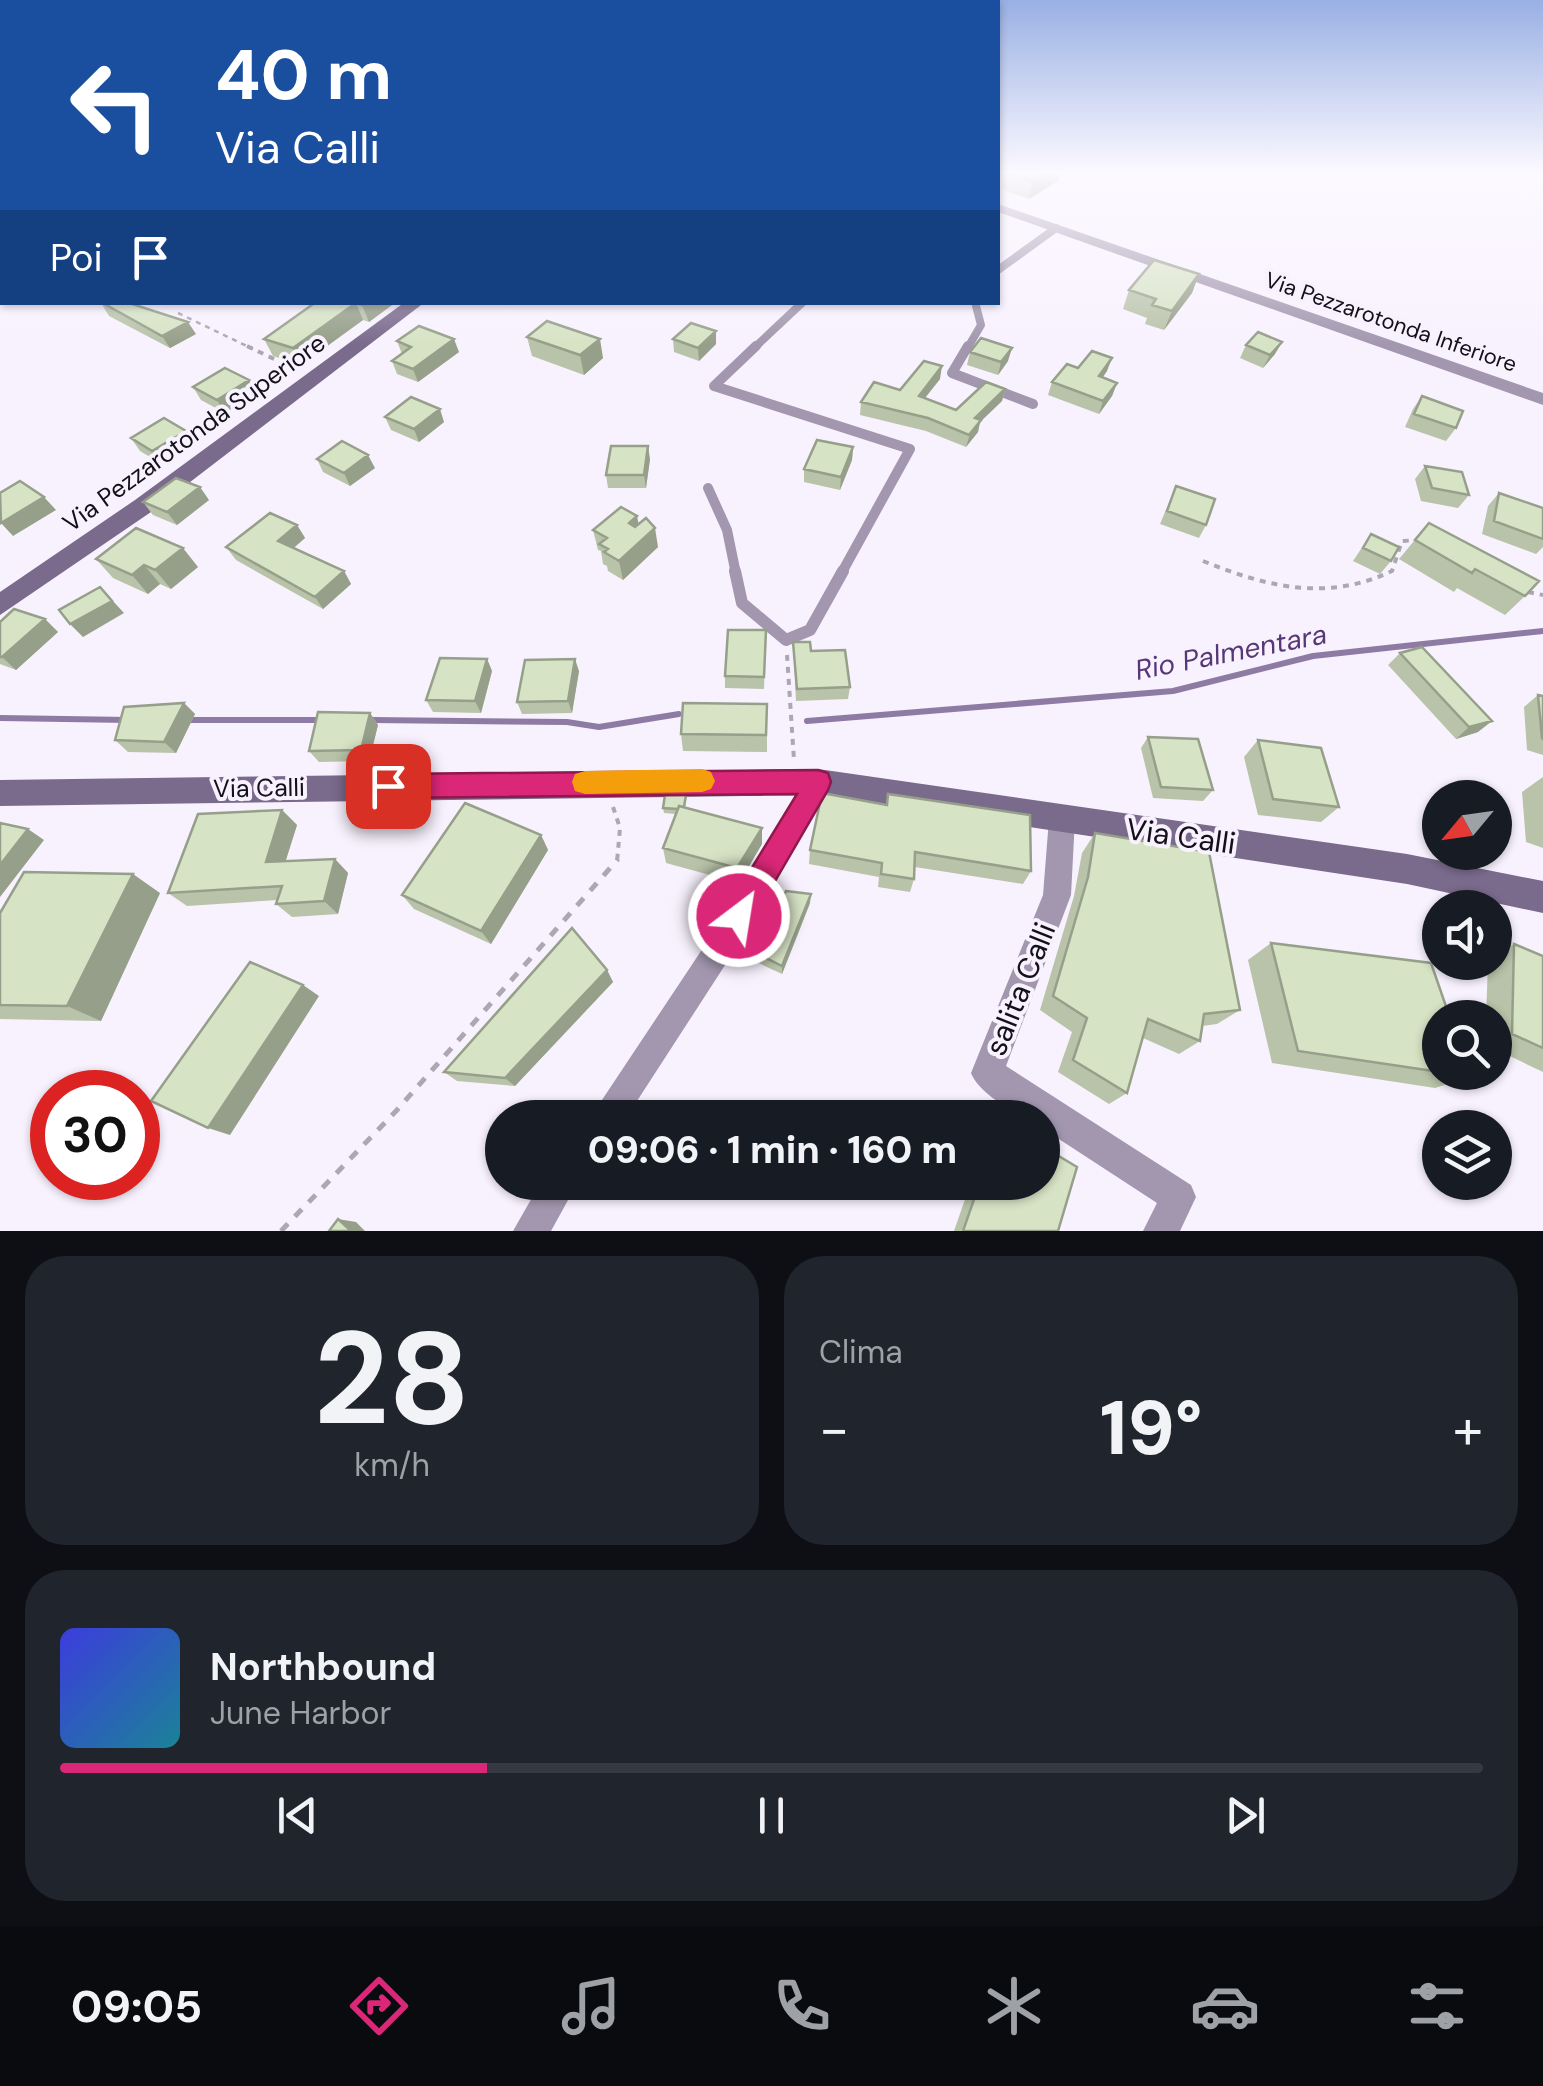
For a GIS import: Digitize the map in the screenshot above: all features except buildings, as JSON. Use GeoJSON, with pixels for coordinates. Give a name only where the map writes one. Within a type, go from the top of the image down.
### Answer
{"type":"FeatureCollection","features":[{"type":"Feature","properties":{"kind":"main road","name":"Via Pezzarotonda Superiore"},"geometry":{"type":"LineString","coordinates":[[0,605],[318,378],[413,305]]}},
{"type":"Feature","properties":{"kind":"main road","name":"Via Calli"},"geometry":{"type":"LineString","coordinates":[[0,793],[807,781],[1406,870],[1543,897]]}},
{"type":"Feature","properties":{"kind":"street","name":"Via Pezzarotonda Inferiore"},"geometry":{"type":"LineString","coordinates":[[1060,229],[1543,399]]}},
{"type":"Feature","properties":{"kind":"street"},"geometry":{"type":"LineString","coordinates":[[618,1100],[719,949],[807,781]]}},
{"type":"Feature","properties":{"kind":"street","name":"salita Calli"},"geometry":{"type":"LineString","coordinates":[[1062,819],[1057,895],[987,1073],[1179,1197],[1161,1231]]}},
{"type":"Feature","properties":{"kind":"street"},"geometry":{"type":"LineString","coordinates":[[531,1231],[551,1200]]}},
{"type":"Feature","properties":{"kind":"lane"},"geometry":{"type":"LineString","coordinates":[[1000,269],[1054,229]]}},
{"type":"Feature","properties":{"kind":"lane"},"geometry":{"type":"LineString","coordinates":[[708,488],[727,530],[742,603],[786,640],[810,630],[910,448],[714,386],[800,305]]}},
{"type":"Feature","properties":{"kind":"lane"},"geometry":{"type":"LineString","coordinates":[[975,305],[981,325],[952,372],[1033,404]]}},
{"type":"Feature","properties":{"kind":"path"},"geometry":{"type":"LineString","coordinates":[[178,313],[318,378]]}},
{"type":"Feature","properties":{"kind":"path"},"geometry":{"type":"LineString","coordinates":[[1203,561],[1244,578],[1340,592],[1367,586],[1392,571],[1402,541],[1416,539],[1427,543]]}},
{"type":"Feature","properties":{"kind":"path"},"geometry":{"type":"LineString","coordinates":[[1526,592],[1543,595]]}},
{"type":"Feature","properties":{"kind":"path"},"geometry":{"type":"LineString","coordinates":[[786,640],[807,781]]}},
{"type":"Feature","properties":{"kind":"path"},"geometry":{"type":"LineString","coordinates":[[281,1231],[397,1110],[618,862],[620,828],[606,782]]}},
{"type":"Feature","properties":{"kind":"waterway","name":"Rio Palmentara"},"geometry":{"type":"LineString","coordinates":[[807,721],[1173,691],[1313,656],[1543,631]]}},
{"type":"Feature","properties":{"kind":"waterway","name":"Rio Palmentara"},"geometry":{"type":"LineString","coordinates":[[371,720],[567,722],[599,727],[679,714]]}},
{"type":"Feature","properties":{"kind":"waterway","name":"Rio Palmentara"},"geometry":{"type":"LineString","coordinates":[[0,718],[129,720]]}},
{"type":"Feature","properties":{"kind":"waterway","name":"Rio Palmentara"},"geometry":{"type":"LineString","coordinates":[[186,720],[324,720]]}},
{"type":"Feature","properties":{"kind":"slow traffic"},"geometry":{"type":"LineString","coordinates":[[585,782],[702,781]]}},
{"type":"Feature","properties":{"kind":"route"},"geometry":{"type":"LineString","coordinates":[[388,786],[708,780],[818,782],[739,916]]}}]}
